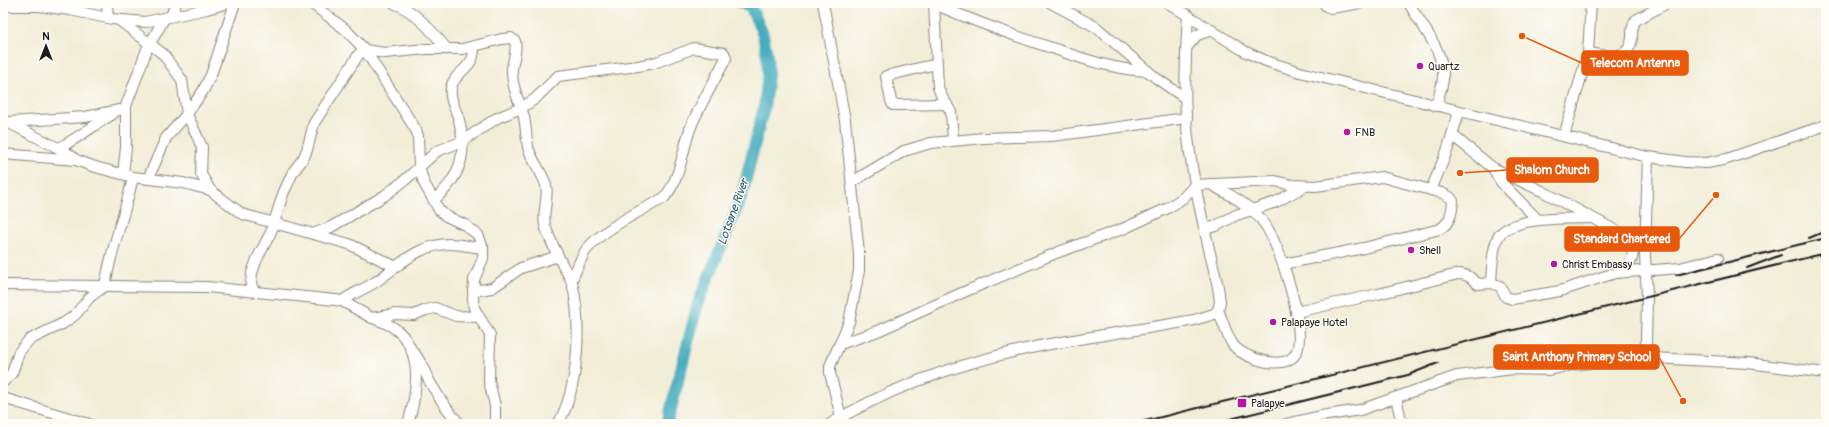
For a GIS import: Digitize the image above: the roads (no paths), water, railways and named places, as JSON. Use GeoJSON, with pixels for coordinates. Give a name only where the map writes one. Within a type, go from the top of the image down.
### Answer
{"type":"FeatureCollection","features":[{"type":"Feature","properties":{"kind":"street"},"geometry":{"type":"LineString","coordinates":[[107,3],[108,18]]}},
{"type":"Feature","properties":{"kind":"street"},"geometry":{"type":"LineString","coordinates":[[3,382],[12,373],[19,352],[29,340],[64,323],[75,315],[90,297],[105,286],[108,265],[120,231],[128,176],[123,108],[150,44],[168,18],[176,3]]}},
{"type":"Feature","properties":{"kind":"street"},"geometry":{"type":"LineString","coordinates":[[3,6],[39,5],[119,20],[145,22],[168,18],[228,3]]}},
{"type":"Feature","properties":{"kind":"street"},"geometry":{"type":"LineString","coordinates":[[148,179],[166,138],[187,114],[211,75],[235,3]]}},
{"type":"Feature","properties":{"kind":"street"},"geometry":{"type":"LineString","coordinates":[[312,3],[346,30],[365,50],[416,130],[418,136],[419,167],[424,183],[439,210],[446,216],[466,225],[478,235],[484,248],[483,258],[474,280],[474,308],[484,322],[490,335],[489,382],[495,406],[495,424]]}},
{"type":"Feature","properties":{"kind":"street"},"geometry":{"type":"LineString","coordinates":[[823,3],[845,120],[859,253],[859,271],[849,322],[830,366],[830,373],[842,417]]}},
{"type":"Feature","properties":{"kind":"street"},"geometry":{"type":"LineString","coordinates":[[953,140],[951,112],[938,87],[934,3],[976,22],[1092,62],[1125,69],[1148,71]]}},
{"type":"Feature","properties":{"kind":"street"},"geometry":{"type":"LineString","coordinates":[[1051,3],[1096,27],[1148,71],[1185,98]]}},
{"type":"Feature","properties":{"kind":"street"},"geometry":{"type":"LineString","coordinates":[[1168,3],[1246,52],[1266,61],[1300,72],[1648,157],[1685,162],[1707,163],[1727,159],[1826,125]]}},
{"type":"Feature","properties":{"kind":"street"},"geometry":{"type":"LineString","coordinates":[[1324,3],[1326,6],[1331,8],[1361,3]]}},
{"type":"Feature","properties":{"kind":"street"},"geometry":{"type":"LineString","coordinates":[[1409,3],[1438,54],[1442,68],[1443,79],[1436,106]]}},
{"type":"Feature","properties":{"kind":"street"},"geometry":{"type":"LineString","coordinates":[[1564,136],[1588,53],[1591,3]]}},
{"type":"Feature","properties":{"kind":"street"},"geometry":{"type":"LineString","coordinates":[[1588,53],[1612,56],[1624,54],[1630,49],[1633,24],[1636,20],[1668,3]]}},
{"type":"Feature","properties":{"kind":"street"},"geometry":{"type":"LineString","coordinates":[[398,4],[426,24],[446,48]]}},
{"type":"Feature","properties":{"kind":"street"},"geometry":{"type":"LineString","coordinates":[[830,424],[886,394],[930,376],[1044,345],[1194,320],[1214,314],[1218,310],[1220,302],[1218,288],[1195,185],[1186,118],[1185,98],[1188,15]]}},
{"type":"Feature","properties":{"kind":"street"},"geometry":{"type":"LineString","coordinates":[[119,20],[163,54],[182,80],[187,114],[202,144],[201,174],[210,190]]}},
{"type":"Feature","properties":{"kind":"street"},"geometry":{"type":"LineString","coordinates":[[1186,48],[1196,35],[1212,30]]}},
{"type":"Feature","properties":{"kind":"street"},"geometry":{"type":"LineString","coordinates":[[365,50],[384,53],[426,48],[462,49],[502,39],[511,38],[515,41],[517,53],[512,71],[531,156],[545,184],[545,223],[558,256],[571,282],[577,324],[578,340],[569,399],[558,424]]}},
{"type":"Feature","properties":{"kind":"street"},"geometry":{"type":"LineString","coordinates":[[434,200],[445,190],[457,174],[462,153],[459,122],[451,90],[452,82],[472,59],[474,46]]}},
{"type":"Feature","properties":{"kind":"street"},"geometry":{"type":"LineString","coordinates":[[313,234],[331,227],[377,200],[437,151],[461,142],[497,118],[521,108],[535,99],[558,76],[654,63],[694,48],[724,53],[726,58],[706,93],[692,125],[675,183],[668,194],[664,198],[618,224],[592,244],[585,251],[571,282]]}},
{"type":"Feature","properties":{"kind":"street"},"geometry":{"type":"LineString","coordinates":[[254,291],[251,284],[252,273],[274,224],[283,194],[293,172],[303,159],[307,150],[314,123],[355,59],[365,50]]}},
{"type":"Feature","properties":{"kind":"street"},"geometry":{"type":"LineString","coordinates":[[936,64],[886,76],[891,102],[896,105],[947,104]]}},
{"type":"Feature","properties":{"kind":"street"},"geometry":{"type":"LineString","coordinates":[[6,121],[86,117],[123,108]]}},
{"type":"Feature","properties":{"kind":"street"},"geometry":{"type":"LineString","coordinates":[[59,148],[77,139],[100,121],[123,108]]}},
{"type":"Feature","properties":{"kind":"street"},"geometry":{"type":"LineString","coordinates":[[1431,190],[1459,112]]}},
{"type":"Feature","properties":{"kind":"street"},"geometry":{"type":"LineString","coordinates":[[852,182],[904,151],[931,143],[953,140],[1052,136],[1186,118]]}},
{"type":"Feature","properties":{"kind":"street"},"geometry":{"type":"LineString","coordinates":[[6,121],[59,148],[76,160],[128,176],[183,183],[210,190],[242,214],[349,244],[396,267]]}},
{"type":"Feature","properties":{"kind":"street"},"geometry":{"type":"LineString","coordinates":[[1452,135],[1492,168],[1542,191],[1589,218],[1624,235],[1633,249],[1645,255]]}},
{"type":"Feature","properties":{"kind":"street"},"geometry":{"type":"LineString","coordinates":[[3,154],[76,160]]}},
{"type":"Feature","properties":{"kind":"street"},"geometry":{"type":"LineString","coordinates":[[1648,157],[1647,230],[1645,255],[1647,297],[1646,344],[1647,351],[1653,358]]}},
{"type":"Feature","properties":{"kind":"street"},"geometry":{"type":"LineString","coordinates":[[1492,168],[1501,182],[1538,220]]}},
{"type":"Feature","properties":{"kind":"street"},"geometry":{"type":"LineString","coordinates":[[840,344],[878,331],[964,292],[1056,253],[1125,228],[1168,208],[1183,198],[1195,185],[1275,181],[1292,185],[1316,186],[1382,177],[1431,190],[1450,197],[1453,201],[1450,220],[1446,226],[1440,229],[1364,248],[1283,264]]}},
{"type":"Feature","properties":{"kind":"street"},"geometry":{"type":"LineString","coordinates":[[1210,184],[1252,211],[1264,222],[1288,277],[1300,329],[1296,354],[1289,361],[1277,364],[1264,361],[1239,351],[1233,345],[1218,310]]}},
{"type":"Feature","properties":{"kind":"street"},"geometry":{"type":"LineString","coordinates":[[1205,229],[1216,226],[1236,215],[1276,202],[1305,186]]}},
{"type":"Feature","properties":{"kind":"street"},"geometry":{"type":"LineString","coordinates":[[1491,283],[1493,260],[1499,236],[1510,227],[1528,221],[1589,218]]}},
{"type":"Feature","properties":{"kind":"street"},"geometry":{"type":"LineString","coordinates":[[1624,235],[1647,230]]}},
{"type":"Feature","properties":{"kind":"street"},"geometry":{"type":"LineString","coordinates":[[342,302],[352,293],[373,284],[414,254],[440,244],[484,248]]}},
{"type":"Feature","properties":{"kind":"street"},"geometry":{"type":"LineString","coordinates":[[1296,312],[1378,294],[1458,274],[1466,274],[1478,284],[1491,283],[1500,286],[1506,297],[1512,299],[1560,291],[1624,270],[1633,258],[1633,249]]}},
{"type":"Feature","properties":{"kind":"street"},"geometry":{"type":"LineString","coordinates":[[473,291],[492,288],[521,268],[558,256]]}},
{"type":"Feature","properties":{"kind":"street"},"geometry":{"type":"LineString","coordinates":[[1615,273],[1646,272],[1680,268],[1718,258]]}},
{"type":"Feature","properties":{"kind":"street"},"geometry":{"type":"LineString","coordinates":[[3,285],[207,287],[254,291],[342,302],[372,318],[387,322],[401,332],[422,363],[431,384],[453,417],[460,424]]}},
{"type":"Feature","properties":{"kind":"street"},"geometry":{"type":"LineString","coordinates":[[372,318],[395,314],[414,315],[435,308],[456,316],[479,317]]}},
{"type":"Feature","properties":{"kind":"street"},"geometry":{"type":"LineString","coordinates":[[408,424],[414,400],[415,365],[412,350]]}},
{"type":"Feature","properties":{"kind":"street"},"geometry":{"type":"LineString","coordinates":[[1286,424],[1360,410],[1457,376],[1513,369],[1547,370],[1637,358],[1653,358],[1748,363],[1826,374]]}},
{"type":"Feature","properties":{"kind":"street"},"geometry":{"type":"LineString","coordinates":[[3,398],[89,424]]}},
{"type":"Feature","properties":{"kind":"street"},"geometry":{"type":"LineString","coordinates":[[1396,398],[1402,424]]}},
{"type":"Feature","properties":{"kind":"waterway","name":"Lotsane River"},"geometry":{"type":"LineString","coordinates":[[667,424],[698,303],[741,199],[764,107],[768,75],[767,55],[763,34],[751,8],[741,3]]}},
{"type":"Feature","properties":{"kind":"railway"},"geometry":{"type":"LineString","coordinates":[[1809,238],[1826,231]]}},
{"type":"Feature","properties":{"kind":"railway"},"geometry":{"type":"LineString","coordinates":[[1676,275],[1826,238]]}},
{"type":"Feature","properties":{"kind":"railway"},"geometry":{"type":"LineString","coordinates":[[1133,424],[1826,253]]}},
{"type":"Feature","properties":{"kind":"railway"},"geometry":{"type":"LineString","coordinates":[[1747,268],[1781,255]]}},
{"type":"Feature","properties":{"kind":"railway"},"geometry":{"type":"LineString","coordinates":[[1210,424],[1408,375],[1438,363]]}},
{"type":"Feature","properties":{"kind":"place","name":"Telecom Antenna"},"geometry":{"type":"Point","coordinates":[1522,36]}},
{"type":"Feature","properties":{"kind":"place","name":"Quartz"},"geometry":{"type":"Point","coordinates":[1420,66]}},
{"type":"Feature","properties":{"kind":"place","name":"FNB"},"geometry":{"type":"Point","coordinates":[1347,132]}},
{"type":"Feature","properties":{"kind":"place","name":"Shalom Church"},"geometry":{"type":"Point","coordinates":[1460,173]}},
{"type":"Feature","properties":{"kind":"place","name":"Standard Chartered"},"geometry":{"type":"Point","coordinates":[1716,195]}},
{"type":"Feature","properties":{"kind":"place","name":"Shell"},"geometry":{"type":"Point","coordinates":[1411,250]}},
{"type":"Feature","properties":{"kind":"place","name":"Christ Embassy"},"geometry":{"type":"Point","coordinates":[1554,264]}},
{"type":"Feature","properties":{"kind":"place","name":"Palapaye Hotel"},"geometry":{"type":"Point","coordinates":[1273,322]}},
{"type":"Feature","properties":{"kind":"place","name":"Saint Anthony Primary School"},"geometry":{"type":"Point","coordinates":[1683,401]}},
{"type":"Feature","properties":{"kind":"place","name":"Palapye"},"geometry":{"type":"Point","coordinates":[1242,403]}}]}
